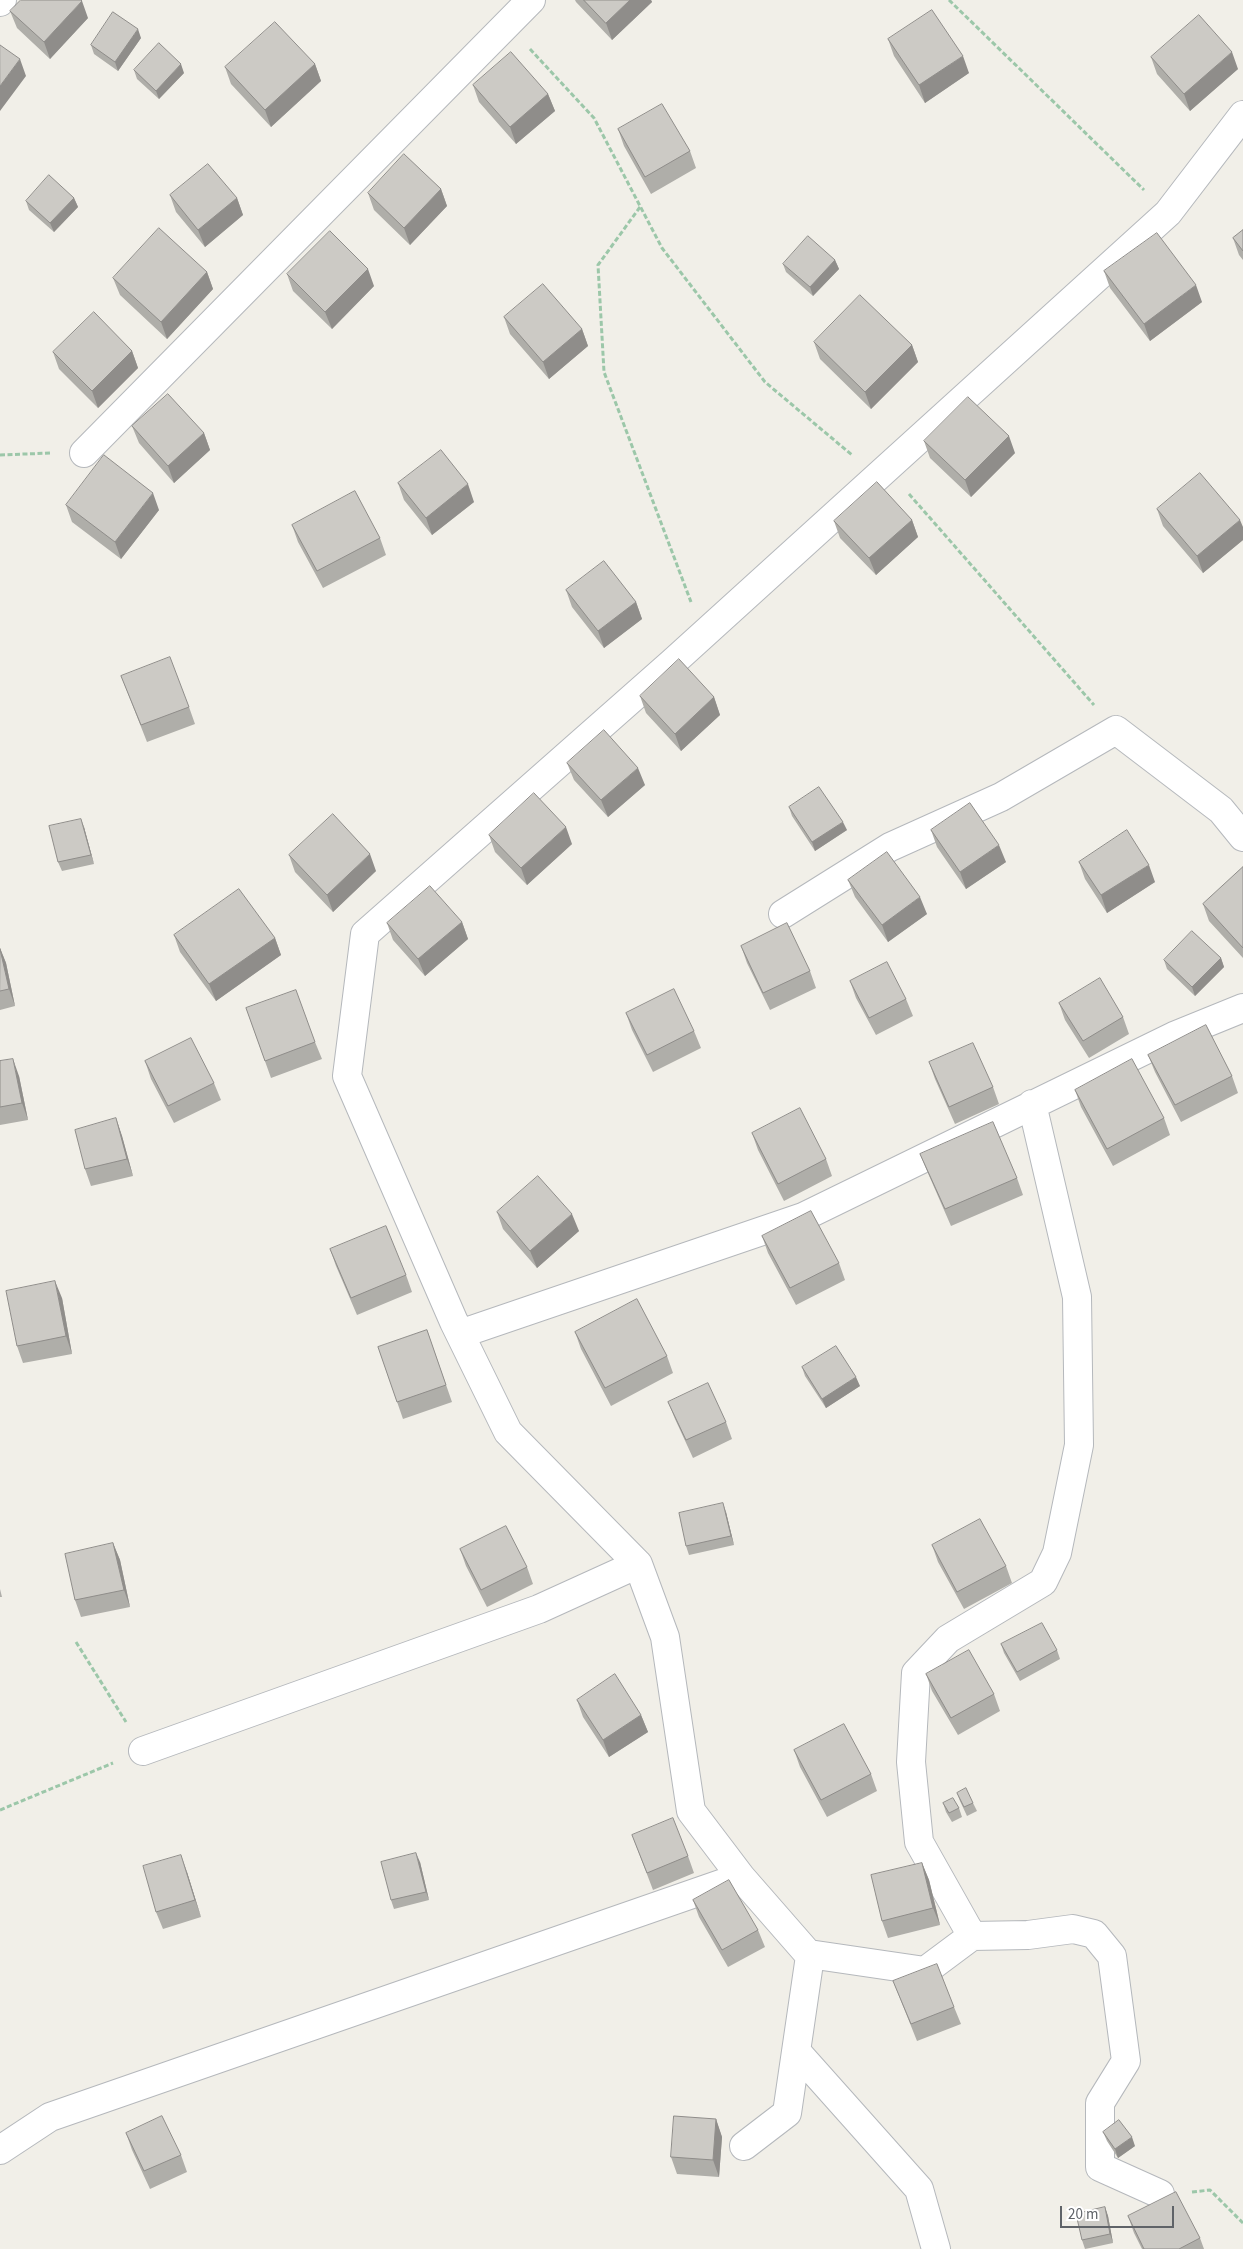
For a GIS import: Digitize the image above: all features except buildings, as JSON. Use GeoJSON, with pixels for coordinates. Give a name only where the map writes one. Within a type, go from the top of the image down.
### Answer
{"type":"FeatureCollection","features":[{"type":"Feature","properties":{"kind":"street"},"geometry":{"type":"LineString","coordinates":[[84,453],[531,0]]}},
{"type":"Feature","properties":{"kind":"street"},"geometry":{"type":"LineString","coordinates":[[1160,2194],[1100,2167],[1100,2103],[1126,2061],[1112,1956],[1094,1934],[1073,1929],[1028,1936],[972,1936],[925,1971],[809,1954],[741,1877],[691,1811],[665,1637],[638,1564],[508,1432],[460,1334],[347,1076],[365,934],[704,634],[1168,213],[1243,115]]}},
{"type":"Feature","properties":{"kind":"street"},"geometry":{"type":"LineString","coordinates":[[782,914],[890,847],[1001,797],[1116,730],[1221,810],[1243,836]]}},
{"type":"Feature","properties":{"kind":"street"},"geometry":{"type":"LineString","coordinates":[[460,1334],[803,1217],[1174,1036],[1243,1008]]}},
{"type":"Feature","properties":{"kind":"street"},"geometry":{"type":"LineString","coordinates":[[972,1936],[919,1842],[911,1762],[916,1673],[948,1638],[1043,1582],[1057,1553],[1079,1445],[1077,1297],[1032,1104]]}},
{"type":"Feature","properties":{"kind":"street"},"geometry":{"type":"LineString","coordinates":[[143,1751],[539,1609],[638,1564]]}},
{"type":"Feature","properties":{"kind":"street"},"geometry":{"type":"LineString","coordinates":[[0,2150],[50,2116],[741,1877]]}},
{"type":"Feature","properties":{"kind":"street"},"geometry":{"type":"LineString","coordinates":[[744,2146],[787,2113],[809,1954]]}},
{"type":"Feature","properties":{"kind":"street"},"geometry":{"type":"LineString","coordinates":[[796,2051],[919,2189],[936,2249]]}},
{"type":"Feature","properties":{"kind":"path"},"geometry":{"type":"LineString","coordinates":[[949,0],[1168,213]]}},
{"type":"Feature","properties":{"kind":"path"},"geometry":{"type":"LineString","coordinates":[[507,24],[594,118],[662,248],[765,382],[882,472],[1116,730]]}},
{"type":"Feature","properties":{"kind":"path"},"geometry":{"type":"LineString","coordinates":[[640,206],[598,265],[604,372],[704,634]]}},
{"type":"Feature","properties":{"kind":"path"},"geometry":{"type":"LineString","coordinates":[[0,455],[84,453]]}},
{"type":"Feature","properties":{"kind":"path"},"geometry":{"type":"LineString","coordinates":[[0,1810],[143,1751],[76,1642]]}},
{"type":"Feature","properties":{"kind":"path"},"geometry":{"type":"LineString","coordinates":[[1160,2194],[1210,2190],[1243,2223]]}}]}
